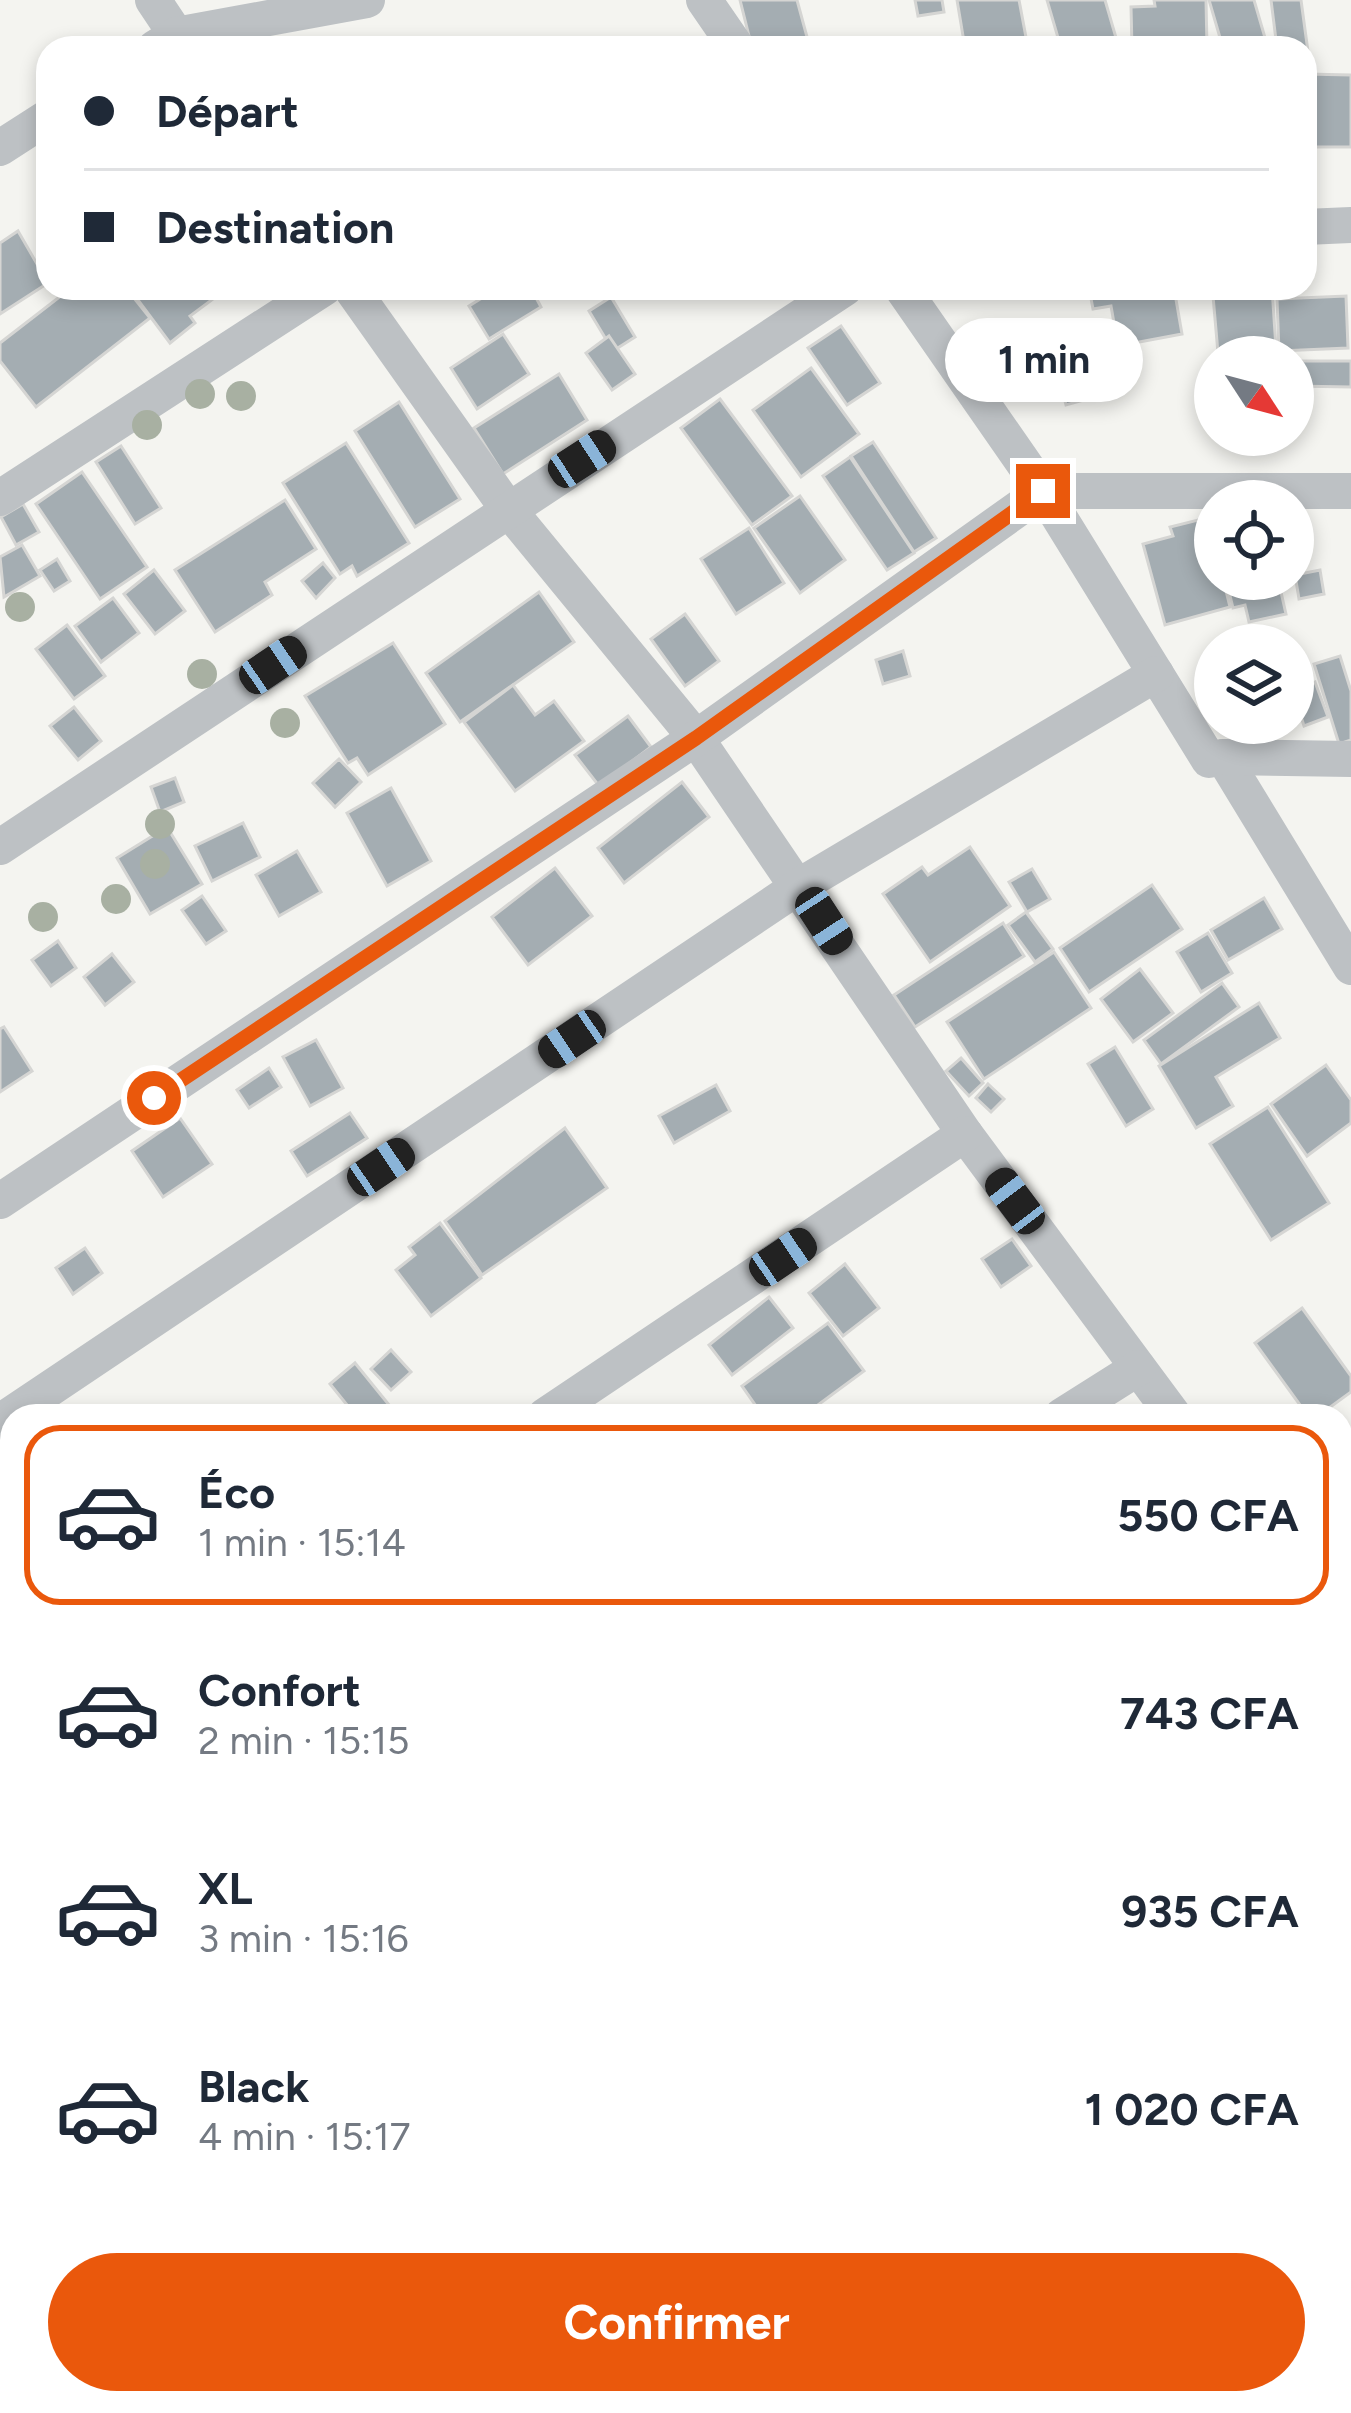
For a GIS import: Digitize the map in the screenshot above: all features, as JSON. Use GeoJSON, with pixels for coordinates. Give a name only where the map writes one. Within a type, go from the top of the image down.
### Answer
{"type":"FeatureCollection","features":[{"type":"Feature","properties":{"kind":"street"},"geometry":{"type":"LineString","coordinates":[[153,0],[169,36]]}},
{"type":"Feature","properties":{"kind":"street"},"geometry":{"type":"LineString","coordinates":[[208,36],[368,0]]}},
{"type":"Feature","properties":{"kind":"street"},"geometry":{"type":"LineString","coordinates":[[704,0],[729,36]]}},
{"type":"Feature","properties":{"kind":"street"},"geometry":{"type":"LineString","coordinates":[[0,148],[36,125]]}},
{"type":"Feature","properties":{"kind":"street"},"geometry":{"type":"LineString","coordinates":[[1317,226],[1351,225]]}},
{"type":"Feature","properties":{"kind":"street"},"geometry":{"type":"LineString","coordinates":[[0,498],[305,300]]}},
{"type":"Feature","properties":{"kind":"street"},"geometry":{"type":"LineString","coordinates":[[360,300],[507,508],[696,738],[801,885],[965,1134],[1165,1404]]}},
{"type":"Feature","properties":{"kind":"street"},"geometry":{"type":"LineString","coordinates":[[0,848],[827,300]]}},
{"type":"Feature","properties":{"kind":"street"},"geometry":{"type":"LineString","coordinates":[[910,300],[1043,491],[1209,760],[1351,759]]}},
{"type":"Feature","properties":{"kind":"street"},"geometry":{"type":"LineString","coordinates":[[0,1201],[696,738],[1043,491],[1351,490]]}},
{"type":"Feature","properties":{"kind":"street"},"geometry":{"type":"LineString","coordinates":[[31,1404],[801,885],[1156,674]]}},
{"type":"Feature","properties":{"kind":"street"},"geometry":{"type":"LineString","coordinates":[[1223,757],[1351,968]]}},
{"type":"Feature","properties":{"kind":"street"},"geometry":{"type":"LineString","coordinates":[[563,1404],[965,1134]]}},
{"type":"Feature","properties":{"kind":"street"},"geometry":{"type":"LineString","coordinates":[[1081,1404],[1138,1368]]}},
{"type":"Feature","properties":{"kind":"building"},"geometry":{"type":"Polygon","coordinates":[[[740,0],[797,0],[807,36],[749,36],[740,0]]]}},
{"type":"Feature","properties":{"kind":"building"},"geometry":{"type":"Polygon","coordinates":[[[915,0],[942,0],[944,12],[918,16],[915,0]]]}},
{"type":"Feature","properties":{"kind":"building"},"geometry":{"type":"Polygon","coordinates":[[[957,0],[1019,0],[1026,36],[963,36],[957,0]]]}},
{"type":"Feature","properties":{"kind":"building"},"geometry":{"type":"Polygon","coordinates":[[[1047,0],[1105,0],[1116,36],[1058,36],[1047,0]]]}},
{"type":"Feature","properties":{"kind":"building"},"geometry":{"type":"Polygon","coordinates":[[[1154,0],[1206,0],[1207,36],[1132,36],[1131,7],[1155,6],[1154,0]]]}},
{"type":"Feature","properties":{"kind":"building"},"geometry":{"type":"Polygon","coordinates":[[[1209,0],[1254,0],[1264,36],[1220,36],[1209,0]]]}},
{"type":"Feature","properties":{"kind":"building"},"geometry":{"type":"Polygon","coordinates":[[[1271,0],[1301,0],[1306,36],[1276,36],[1271,0]]]}},
{"type":"Feature","properties":{"kind":"building"},"geometry":{"type":"Polygon","coordinates":[[[1317,74],[1351,75],[1351,147],[1317,147],[1317,74]]]}},
{"type":"Feature","properties":{"kind":"building"},"geometry":{"type":"Polygon","coordinates":[[[18,231],[36,262],[36,291],[0,314],[0,243],[18,231]]]}},
{"type":"Feature","properties":{"kind":"building"},"geometry":{"type":"Polygon","coordinates":[[[1346,296],[1348,348],[1314,349],[1314,336],[1278,336],[1277,300],[1346,296]]]}},
{"type":"Feature","properties":{"kind":"building"},"geometry":{"type":"Polygon","coordinates":[[[56,300],[136,300],[150,318],[36,407],[0,361],[0,343],[56,300]]]}},
{"type":"Feature","properties":{"kind":"building"},"geometry":{"type":"Polygon","coordinates":[[[138,300],[212,300],[190,316],[195,323],[170,343],[138,300]]]}},
{"type":"Feature","properties":{"kind":"building"},"geometry":{"type":"Polygon","coordinates":[[[479,300],[537,300],[541,307],[489,339],[469,306],[479,300]]]}},
{"type":"Feature","properties":{"kind":"building"},"geometry":{"type":"Polygon","coordinates":[[[613,300],[635,337],[613,351],[589,311],[613,300]]]}},
{"type":"Feature","properties":{"kind":"building"},"geometry":{"type":"Polygon","coordinates":[[[1091,300],[1176,300],[1182,334],[1118,346],[1111,306],[1093,309],[1091,300]]]}},
{"type":"Feature","properties":{"kind":"building"},"geometry":{"type":"Polygon","coordinates":[[[1213,300],[1273,300],[1275,336],[1217,336],[1213,300]]]}},
{"type":"Feature","properties":{"kind":"building"},"geometry":{"type":"Polygon","coordinates":[[[841,326],[880,383],[847,405],[808,348],[841,326]]]}},
{"type":"Feature","properties":{"kind":"building"},"geometry":{"type":"Polygon","coordinates":[[[503,334],[529,374],[477,409],[451,368],[503,334]]]}},
{"type":"Feature","properties":{"kind":"building"},"geometry":{"type":"Polygon","coordinates":[[[609,336],[635,374],[612,390],[586,353],[609,336]]]}},
{"type":"Feature","properties":{"kind":"building"},"geometry":{"type":"Polygon","coordinates":[[[1314,361],[1351,361],[1351,387],[1314,386],[1314,361]]]}},
{"type":"Feature","properties":{"kind":"building"},"geometry":{"type":"Polygon","coordinates":[[[811,368],[859,434],[801,477],[753,410],[811,368]]]}},
{"type":"Feature","properties":{"kind":"building"},"geometry":{"type":"Polygon","coordinates":[[[1107,369],[1113,392],[1066,405],[1060,382],[1107,369]]]}},
{"type":"Feature","properties":{"kind":"building"},"geometry":{"type":"Polygon","coordinates":[[[559,374],[587,420],[503,474],[474,428],[559,374]]]}},
{"type":"Feature","properties":{"kind":"building"},"geometry":{"type":"Polygon","coordinates":[[[720,399],[792,496],[752,525],[681,428],[720,399]]]}},
{"type":"Feature","properties":{"kind":"building"},"geometry":{"type":"Polygon","coordinates":[[[399,402],[460,499],[415,527],[355,431],[399,402]]]}},
{"type":"Feature","properties":{"kind":"building"},"geometry":{"type":"Polygon","coordinates":[[[873,442],[936,538],[914,552],[851,456],[873,442]]]}},
{"type":"Feature","properties":{"kind":"building"},"geometry":{"type":"Polygon","coordinates":[[[346,443],[409,543],[357,576],[352,566],[340,574],[283,483],[346,443]]]}},
{"type":"Feature","properties":{"kind":"building"},"geometry":{"type":"Polygon","coordinates":[[[121,446],[161,508],[135,524],[96,462],[121,446]]]}},
{"type":"Feature","properties":{"kind":"building"},"geometry":{"type":"Polygon","coordinates":[[[850,457],[914,553],[887,570],[823,476],[850,457]]]}},
{"type":"Feature","properties":{"kind":"building"},"geometry":{"type":"Polygon","coordinates":[[[82,472],[147,567],[100,599],[36,504],[82,472]]]}},
{"type":"Feature","properties":{"kind":"building"},"geometry":{"type":"Polygon","coordinates":[[[800,496],[845,560],[800,593],[754,528],[800,496]]]}},
{"type":"Feature","properties":{"kind":"building"},"geometry":{"type":"Polygon","coordinates":[[[285,500],[316,549],[265,582],[272,595],[215,632],[175,570],[285,500]]]}},
{"type":"Feature","properties":{"kind":"building"},"geometry":{"type":"Polygon","coordinates":[[[23,504],[39,532],[16,545],[1,517],[23,504]]]}},
{"type":"Feature","properties":{"kind":"building"},"geometry":{"type":"Polygon","coordinates":[[[1194,521],[1194,600],[1228,600],[1230,607],[1165,625],[1143,544],[1173,536],[1170,527],[1194,521]]]}},
{"type":"Feature","properties":{"kind":"building"},"geometry":{"type":"Polygon","coordinates":[[[749,528],[784,583],[736,614],[701,559],[749,528]]]}},
{"type":"Feature","properties":{"kind":"building"},"geometry":{"type":"Polygon","coordinates":[[[22,545],[40,576],[4,597],[0,557],[22,545]]]}},
{"type":"Feature","properties":{"kind":"building"},"geometry":{"type":"Polygon","coordinates":[[[57,559],[70,581],[54,591],[40,570],[57,559]]]}},
{"type":"Feature","properties":{"kind":"building"},"geometry":{"type":"Polygon","coordinates":[[[323,563],[335,578],[316,598],[302,581],[323,563]]]}},
{"type":"Feature","properties":{"kind":"building"},"geometry":{"type":"Polygon","coordinates":[[[154,570],[185,611],[155,634],[124,594],[154,570]]]}},
{"type":"Feature","properties":{"kind":"building"},"geometry":{"type":"Polygon","coordinates":[[[1320,570],[1324,594],[1314,596],[1314,571],[1320,570]]]}},
{"type":"Feature","properties":{"kind":"building"},"geometry":{"type":"Polygon","coordinates":[[[539,592],[574,642],[460,722],[426,673],[539,592]]]}},
{"type":"Feature","properties":{"kind":"building"},"geometry":{"type":"Polygon","coordinates":[[[113,598],[139,633],[101,662],[75,626],[113,598]]]}},
{"type":"Feature","properties":{"kind":"building"},"geometry":{"type":"Polygon","coordinates":[[[1231,600],[1283,600],[1286,614],[1249,622],[1245,605],[1233,608],[1231,600]]]}},
{"type":"Feature","properties":{"kind":"building"},"geometry":{"type":"Polygon","coordinates":[[[685,614],[719,661],[685,686],[651,639],[685,614]]]}},
{"type":"Feature","properties":{"kind":"building"},"geometry":{"type":"Polygon","coordinates":[[[67,625],[105,676],[74,699],[36,649],[67,625]]]}},
{"type":"Feature","properties":{"kind":"building"},"geometry":{"type":"Polygon","coordinates":[[[393,643],[445,724],[368,775],[357,758],[348,763],[305,696],[393,643]]]}},
{"type":"Feature","properties":{"kind":"building"},"geometry":{"type":"Polygon","coordinates":[[[903,651],[910,676],[883,684],[876,660],[903,651]]]}},
{"type":"Feature","properties":{"kind":"building"},"geometry":{"type":"Polygon","coordinates":[[[1340,656],[1351,691],[1351,740],[1339,744],[1314,664],[1340,656]]]}},
{"type":"Feature","properties":{"kind":"building"},"geometry":{"type":"Polygon","coordinates":[[[1314,682],[1328,717],[1314,722],[1314,682]]]}},
{"type":"Feature","properties":{"kind":"building"},"geometry":{"type":"Polygon","coordinates":[[[513,685],[535,715],[554,701],[584,741],[515,791],[464,722],[513,685]]]}},
{"type":"Feature","properties":{"kind":"building"},"geometry":{"type":"Polygon","coordinates":[[[74,707],[101,741],[78,760],[50,726],[74,707]]]}},
{"type":"Feature","properties":{"kind":"building"},"geometry":{"type":"Polygon","coordinates":[[[628,716],[651,747],[599,786],[575,755],[628,716]]]}},
{"type":"Feature","properties":{"kind":"building"},"geometry":{"type":"Polygon","coordinates":[[[339,759],[361,782],[335,807],[313,783],[339,759]]]}},
{"type":"Feature","properties":{"kind":"building"},"geometry":{"type":"Polygon","coordinates":[[[175,778],[184,802],[160,812],[151,787],[175,778]]]}},
{"type":"Feature","properties":{"kind":"building"},"geometry":{"type":"Polygon","coordinates":[[[682,782],[709,817],[624,883],[598,848],[682,782]]]}},
{"type":"Feature","properties":{"kind":"building"},"geometry":{"type":"Polygon","coordinates":[[[391,788],[431,861],[387,886],[347,813],[391,788]]]}},
{"type":"Feature","properties":{"kind":"building"},"geometry":{"type":"Polygon","coordinates":[[[243,823],[260,857],[212,881],[195,846],[243,823]]]}},
{"type":"Feature","properties":{"kind":"building"},"geometry":{"type":"Polygon","coordinates":[[[167,827],[202,884],[150,914],[117,858],[167,827]]]}},
{"type":"Feature","properties":{"kind":"building"},"geometry":{"type":"Polygon","coordinates":[[[970,847],[1010,906],[930,962],[883,894],[922,867],[928,875],[970,847]]]}},
{"type":"Feature","properties":{"kind":"building"},"geometry":{"type":"Polygon","coordinates":[[[297,851],[321,892],[279,916],[256,875],[297,851]]]}},
{"type":"Feature","properties":{"kind":"building"},"geometry":{"type":"Polygon","coordinates":[[[555,868],[592,916],[528,965],[492,917],[555,868]]]}},
{"type":"Feature","properties":{"kind":"building"},"geometry":{"type":"Polygon","coordinates":[[[1032,869],[1050,899],[1027,912],[1009,882],[1032,869]]]}},
{"type":"Feature","properties":{"kind":"building"},"geometry":{"type":"Polygon","coordinates":[[[1152,885],[1182,929],[1089,992],[1060,948],[1152,885]]]}},
{"type":"Feature","properties":{"kind":"building"},"geometry":{"type":"Polygon","coordinates":[[[202,896],[226,931],[206,944],[182,910],[202,896]]]}},
{"type":"Feature","properties":{"kind":"building"},"geometry":{"type":"Polygon","coordinates":[[[1264,898],[1282,929],[1228,960],[1211,930],[1264,898]]]}},
{"type":"Feature","properties":{"kind":"building"},"geometry":{"type":"Polygon","coordinates":[[[1026,912],[1053,949],[1035,962],[1008,925],[1026,912]]]}},
{"type":"Feature","properties":{"kind":"building"},"geometry":{"type":"Polygon","coordinates":[[[1003,923],[1024,956],[915,1027],[894,995],[1003,923]]]}},
{"type":"Feature","properties":{"kind":"building"},"geometry":{"type":"Polygon","coordinates":[[[1208,933],[1232,973],[1201,992],[1177,952],[1208,933]]]}},
{"type":"Feature","properties":{"kind":"building"},"geometry":{"type":"Polygon","coordinates":[[[58,941],[76,968],[51,986],[32,960],[58,941]]]}},
{"type":"Feature","properties":{"kind":"building"},"geometry":{"type":"Polygon","coordinates":[[[1054,952],[1091,1008],[984,1079],[947,1022],[1054,952]]]}},
{"type":"Feature","properties":{"kind":"building"},"geometry":{"type":"Polygon","coordinates":[[[112,954],[134,982],[105,1005],[84,977],[112,954]]]}},
{"type":"Feature","properties":{"kind":"building"},"geometry":{"type":"Polygon","coordinates":[[[1140,969],[1173,1013],[1133,1042],[1101,999],[1140,969]]]}},
{"type":"Feature","properties":{"kind":"building"},"geometry":{"type":"Polygon","coordinates":[[[1222,983],[1239,1007],[1161,1064],[1144,1040],[1222,983]]]}},
{"type":"Feature","properties":{"kind":"building"},"geometry":{"type":"Polygon","coordinates":[[[1259,1003],[1280,1038],[1216,1077],[1233,1106],[1196,1128],[1159,1066],[1259,1003]]]}},
{"type":"Feature","properties":{"kind":"building"},"geometry":{"type":"Polygon","coordinates":[[[4,1027],[32,1071],[0,1092],[0,1029],[4,1027]]]}},
{"type":"Feature","properties":{"kind":"building"},"geometry":{"type":"Polygon","coordinates":[[[316,1040],[343,1088],[310,1106],[283,1057],[316,1040]]]}},
{"type":"Feature","properties":{"kind":"building"},"geometry":{"type":"Polygon","coordinates":[[[1115,1047],[1153,1109],[1126,1126],[1088,1064],[1115,1047]]]}},
{"type":"Feature","properties":{"kind":"building"},"geometry":{"type":"Polygon","coordinates":[[[961,1058],[983,1083],[969,1096],[946,1071],[961,1058]]]}},
{"type":"Feature","properties":{"kind":"building"},"geometry":{"type":"Polygon","coordinates":[[[1326,1065],[1351,1100],[1351,1123],[1307,1156],[1271,1104],[1326,1065]]]}},
{"type":"Feature","properties":{"kind":"building"},"geometry":{"type":"Polygon","coordinates":[[[269,1068],[281,1087],[249,1108],[237,1090],[269,1068]]]}},
{"type":"Feature","properties":{"kind":"building"},"geometry":{"type":"Polygon","coordinates":[[[988,1084],[1004,1099],[991,1112],[976,1098],[988,1084]]]}},
{"type":"Feature","properties":{"kind":"building"},"geometry":{"type":"Polygon","coordinates":[[[716,1085],[730,1111],[674,1143],[659,1116],[716,1085]]]}},
{"type":"Feature","properties":{"kind":"building"},"geometry":{"type":"Polygon","coordinates":[[[1268,1107],[1329,1203],[1271,1240],[1210,1144],[1268,1107]]]}},
{"type":"Feature","properties":{"kind":"building"},"geometry":{"type":"Polygon","coordinates":[[[350,1113],[367,1138],[307,1176],[291,1151],[350,1113]]]}},
{"type":"Feature","properties":{"kind":"building"},"geometry":{"type":"Polygon","coordinates":[[[180,1118],[212,1164],[163,1197],[132,1151],[180,1118]]]}},
{"type":"Feature","properties":{"kind":"building"},"geometry":{"type":"Polygon","coordinates":[[[565,1128],[607,1188],[482,1275],[445,1221],[565,1128]]]}},
{"type":"Feature","properties":{"kind":"building"},"geometry":{"type":"Polygon","coordinates":[[[440,1223],[481,1278],[431,1316],[396,1270],[415,1255],[409,1247],[440,1223]]]}},
{"type":"Feature","properties":{"kind":"building"},"geometry":{"type":"Polygon","coordinates":[[[1012,1239],[1031,1266],[1001,1287],[982,1259],[1012,1239]]]}},
{"type":"Feature","properties":{"kind":"building"},"geometry":{"type":"Polygon","coordinates":[[[85,1248],[102,1273],[73,1294],[56,1268],[85,1248]]]}},
{"type":"Feature","properties":{"kind":"building"},"geometry":{"type":"Polygon","coordinates":[[[845,1264],[879,1308],[843,1336],[809,1293],[845,1264]]]}},
{"type":"Feature","properties":{"kind":"building"},"geometry":{"type":"Polygon","coordinates":[[[769,1297],[793,1328],[732,1375],[709,1345],[769,1297]]]}},
{"type":"Feature","properties":{"kind":"building"},"geometry":{"type":"Polygon","coordinates":[[[1302,1308],[1351,1376],[1351,1392],[1334,1404],[1299,1404],[1255,1343],[1302,1308]]]}},
{"type":"Feature","properties":{"kind":"building"},"geometry":{"type":"Polygon","coordinates":[[[828,1323],[864,1371],[819,1404],[755,1404],[742,1386],[828,1323]]]}},
{"type":"Feature","properties":{"kind":"building"},"geometry":{"type":"Polygon","coordinates":[[[391,1350],[411,1372],[391,1390],[371,1369],[391,1350]]]}},
{"type":"Feature","properties":{"kind":"building"},"geometry":{"type":"Polygon","coordinates":[[[355,1363],[388,1404],[346,1404],[330,1384],[355,1363]]]}},
{"type":"Feature","properties":{"kind":"route"},"geometry":{"type":"LineString","coordinates":[[154,1098],[696,738],[1043,491]]}}]}
